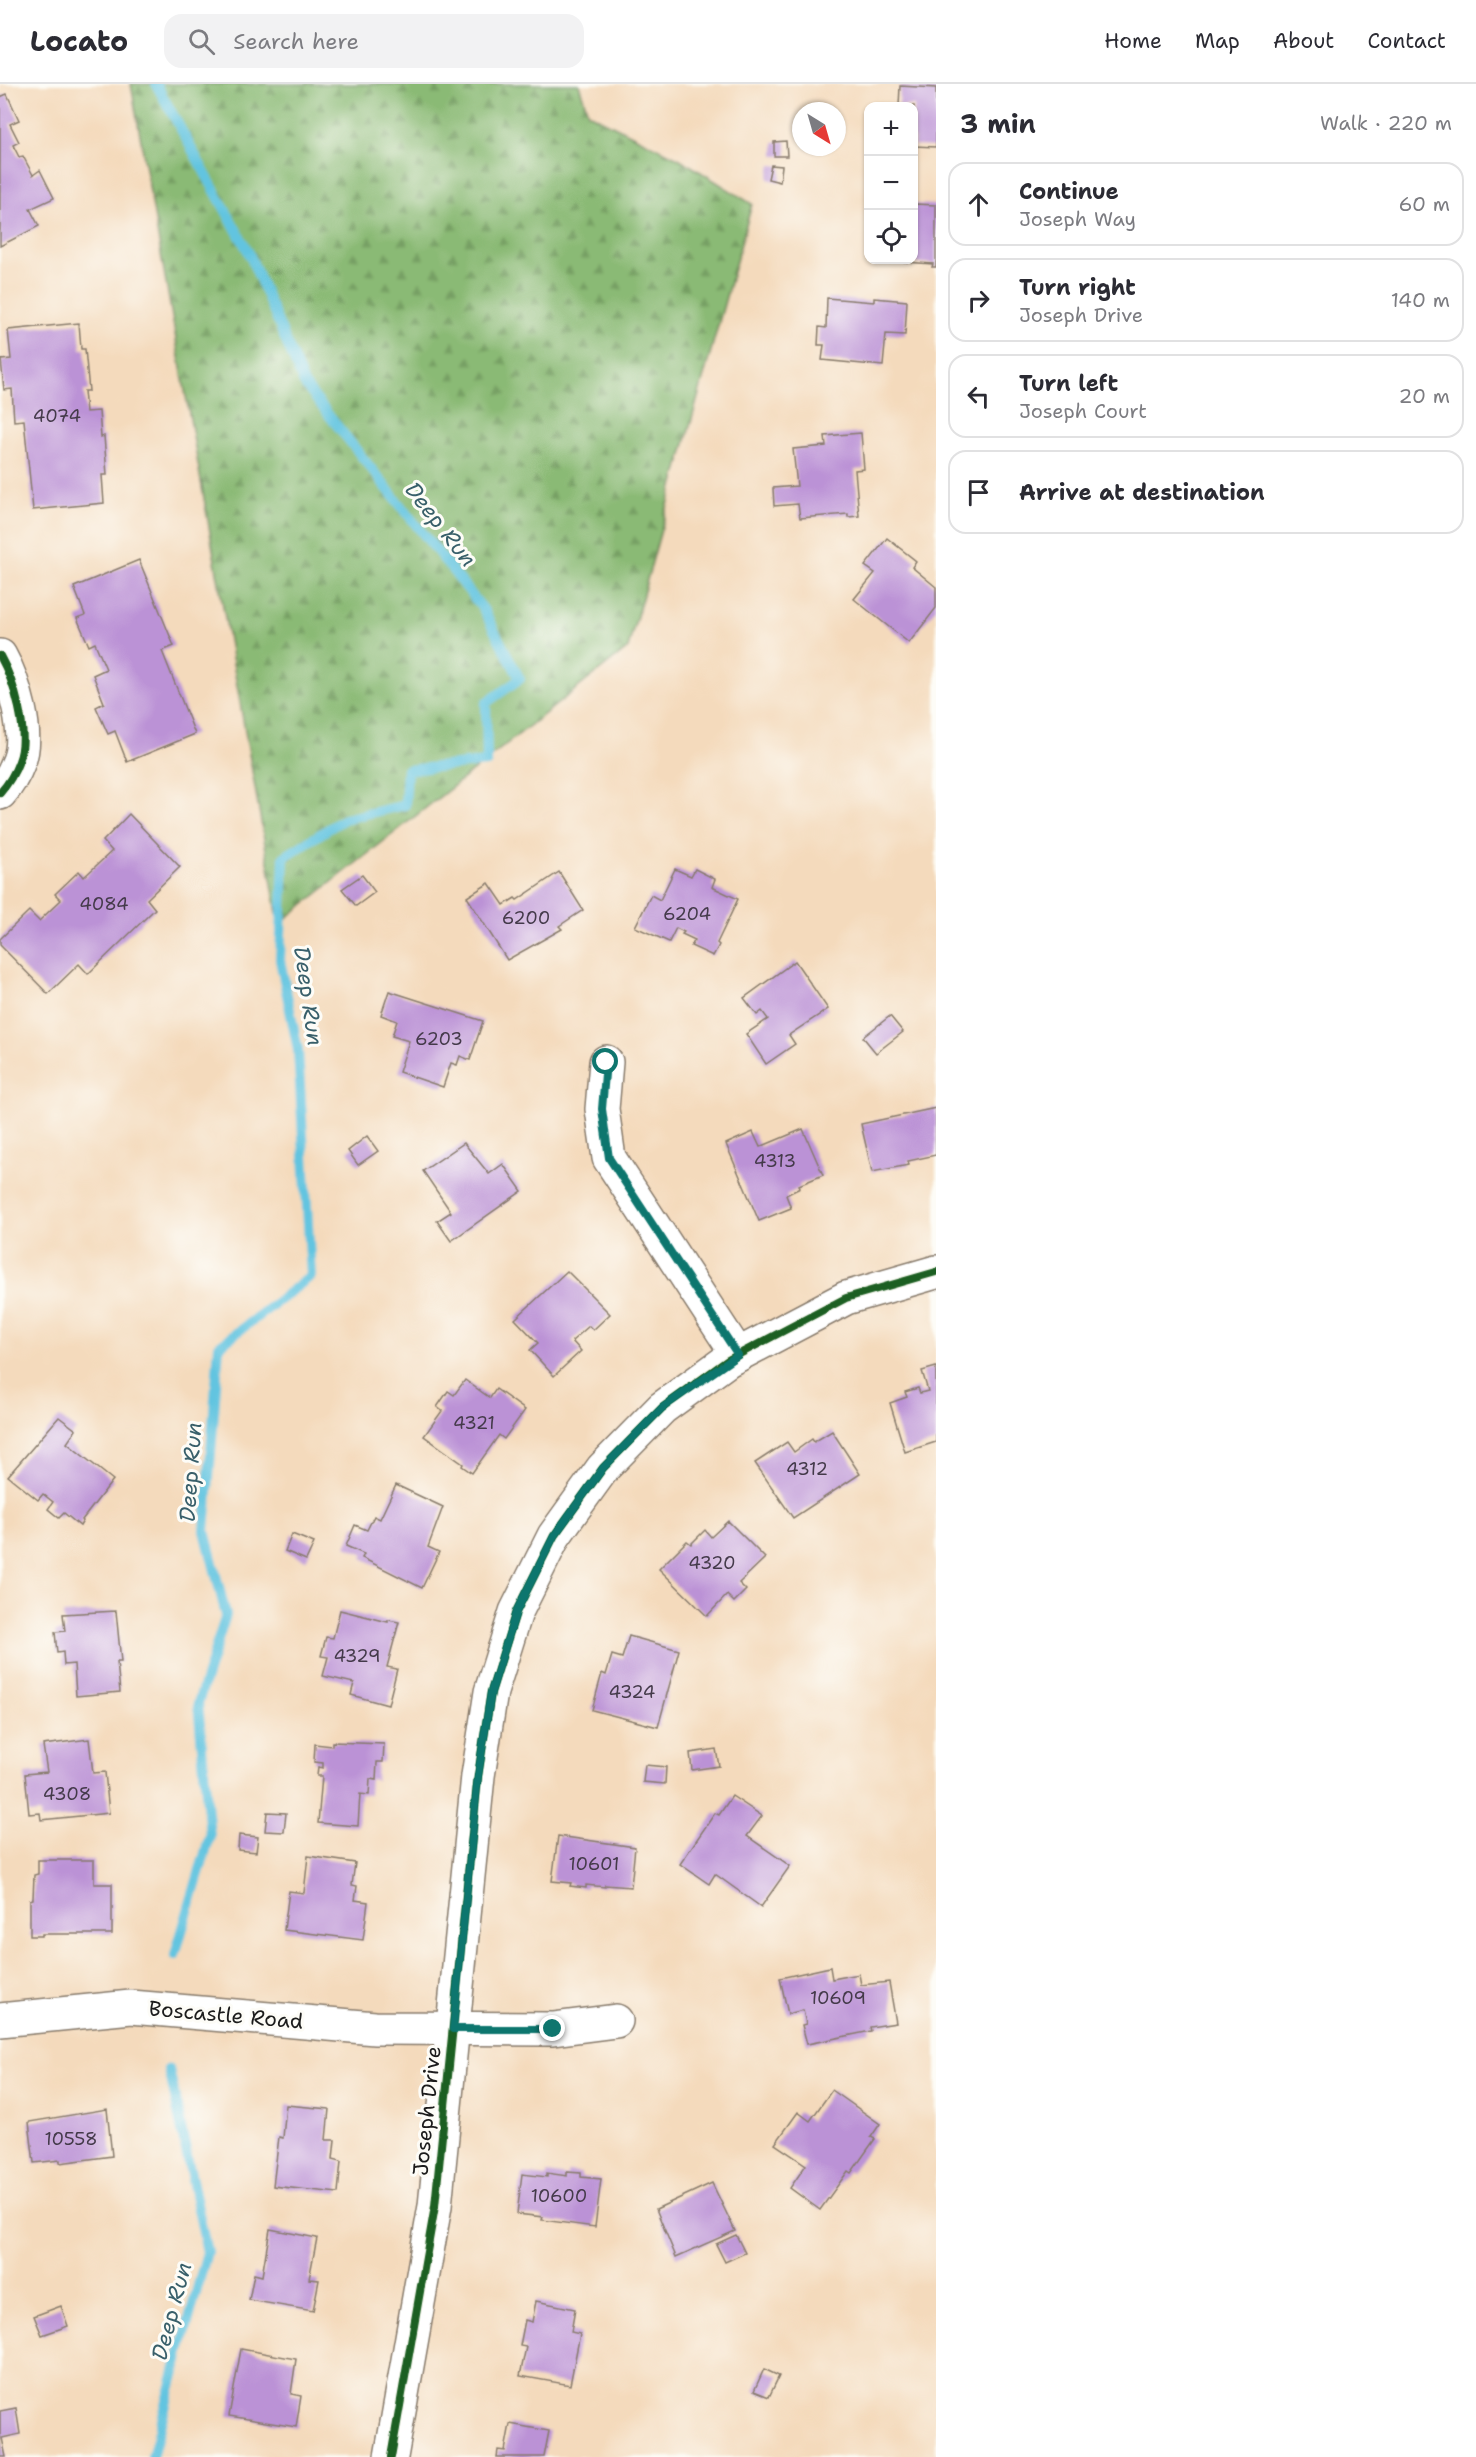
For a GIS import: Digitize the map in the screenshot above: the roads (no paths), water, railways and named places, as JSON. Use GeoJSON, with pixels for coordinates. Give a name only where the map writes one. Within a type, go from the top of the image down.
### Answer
{"type":"FeatureCollection","features":[{"type":"Feature","properties":{"kind":"street"},"geometry":{"type":"LineString","coordinates":[[0,656],[9,673],[22,726],[20,759],[0,793]]}},
{"type":"Feature","properties":{"kind":"street"},"geometry":{"type":"LineString","coordinates":[[606,1062],[602,1109],[609,1158],[738,1355]]}},
{"type":"Feature","properties":{"kind":"street","name":"Joseph Drive"},"geometry":{"type":"LineString","coordinates":[[391,2457],[435,2206],[478,1776],[491,1692],[516,1612],[554,1536],[603,1468],[662,1408],[738,1355],[846,1298],[936,1272]]}},
{"type":"Feature","properties":{"kind":"street","name":"Boscastle Road"},"geometry":{"type":"LineString","coordinates":[[0,2020],[131,2007],[375,2028],[553,2029],[616,2021]]}},
{"type":"Feature","properties":{"kind":"waterway","name":"Deep Run"},"geometry":{"type":"LineString","coordinates":[[156,84],[248,251],[304,384],[483,609],[520,679],[486,703],[487,762],[407,770],[405,805],[344,819],[284,857],[280,960],[298,1050],[311,1276],[219,1346],[205,1531],[226,1615],[198,1703],[210,1836],[175,1955]]}},
{"type":"Feature","properties":{"kind":"waterway","name":"Deep Run"},"geometry":{"type":"LineString","coordinates":[[152,2457],[207,2252],[169,2069]]}}]}
